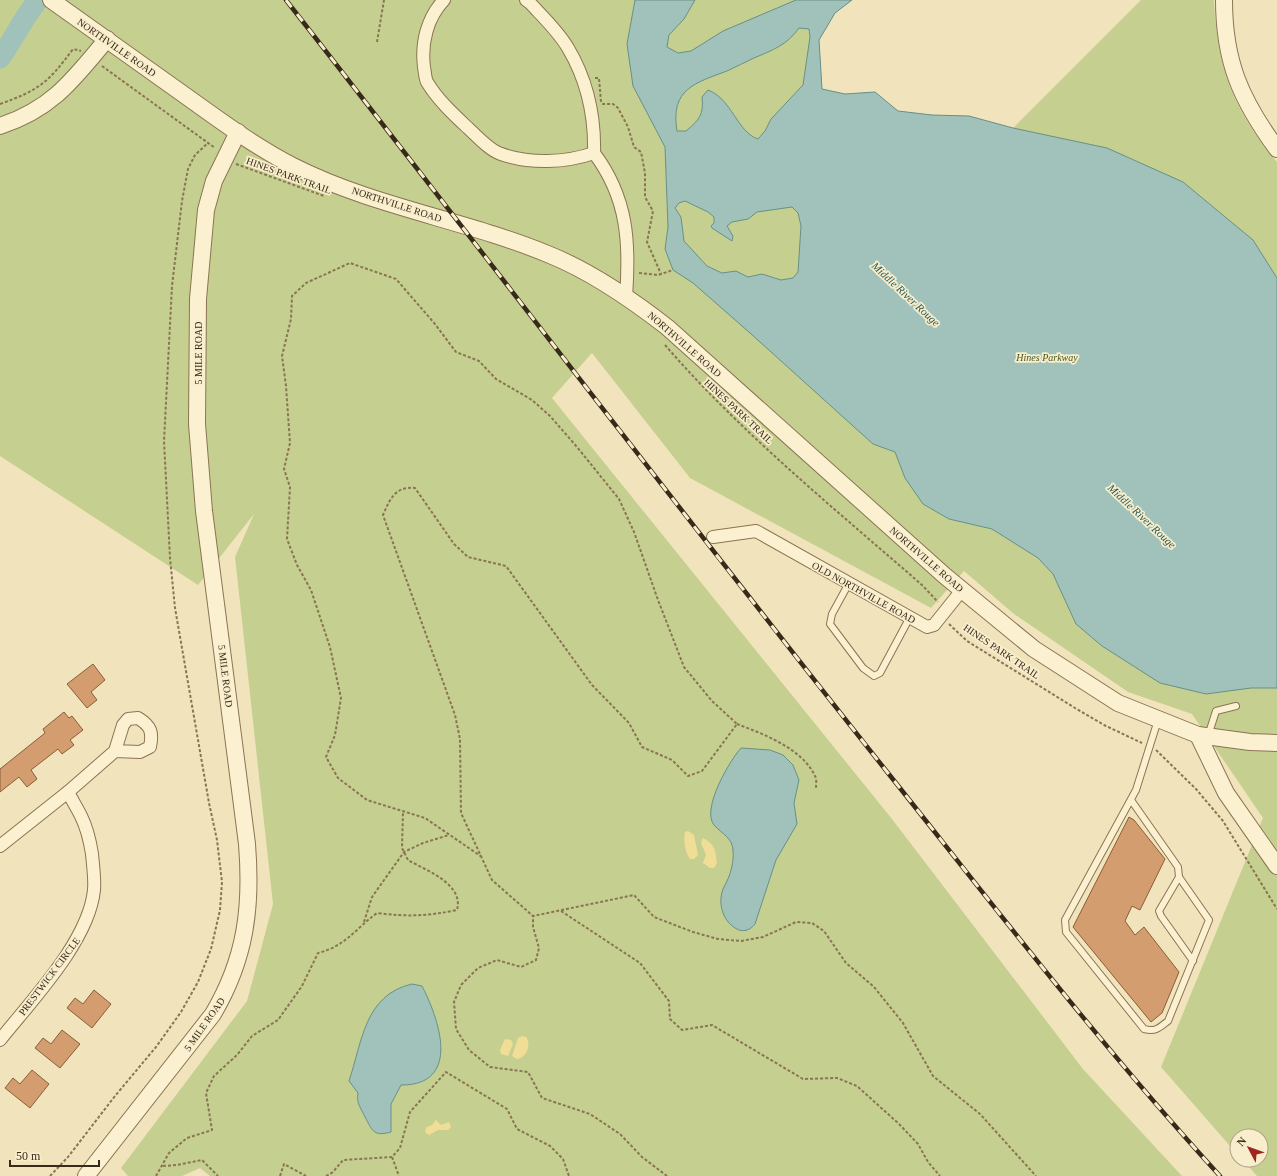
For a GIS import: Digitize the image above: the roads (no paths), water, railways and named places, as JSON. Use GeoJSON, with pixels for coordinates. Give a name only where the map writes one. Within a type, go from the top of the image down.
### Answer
{"type":"FeatureCollection","features":[{"type":"Feature","properties":{"kind":"street","name":"NORTHVILLE ROAD"},"geometry":{"type":"LineString","coordinates":[[51,0],[238,132],[292,166],[323,180],[378,199],[512,241],[551,255],[594,277],[626,297],[667,327],[962,590],[998,620],[1060,667],[1118,703],[1203,736],[1250,742],[1277,743]]}},
{"type":"Feature","properties":{"kind":"street"},"geometry":{"type":"LineString","coordinates":[[444,0],[436,9],[428,26],[422,50],[426,81],[455,116],[477,137],[500,154],[534,161],[580,158],[594,153]]}},
{"type":"Feature","properties":{"kind":"street"},"geometry":{"type":"LineString","coordinates":[[526,0],[568,47],[583,80],[592,107],[595,128],[594,153],[610,179],[623,213],[629,258],[626,297]]}},
{"type":"Feature","properties":{"kind":"street"},"geometry":{"type":"LineString","coordinates":[[1224,0],[1225,30],[1232,65],[1239,87],[1256,120],[1276,143]]}},
{"type":"Feature","properties":{"kind":"street"},"geometry":{"type":"LineString","coordinates":[[0,126],[36,111],[53,100],[67,88],[106,39]]}},
{"type":"Feature","properties":{"kind":"street","name":"5 MILE ROAD"},"geometry":{"type":"LineString","coordinates":[[86,1176],[213,1014],[223,997],[236,967],[248,915],[250,876],[247,844],[204,511],[197,424],[198,299],[201,251],[208,199],[238,132]]}},
{"type":"Feature","properties":{"kind":"street","name":"OLD NORTHVILLE ROAD"},"geometry":{"type":"LineString","coordinates":[[713,537],[756,531],[927,627],[934,625],[962,590]]}},
{"type":"Feature","properties":{"kind":"street"},"geometry":{"type":"LineString","coordinates":[[1203,736],[1226,793],[1277,866]]}},
{"type":"Feature","properties":{"kind":"street"},"geometry":{"type":"LineString","coordinates":[[0,846],[68,792],[115,751]]}},
{"type":"Feature","properties":{"kind":"street","name":"PRESTWICK CIRCLE"},"geometry":{"type":"LineString","coordinates":[[0,1040],[65,958],[82,931],[89,911],[94,890],[90,840],[82,817],[68,792]]}},
{"type":"Feature","properties":{"kind":"lane"},"geometry":{"type":"LineString","coordinates":[[850,583],[832,614],[830,624],[863,668],[874,676],[880,673],[910,617]]}},
{"type":"Feature","properties":{"kind":"lane"},"geometry":{"type":"LineString","coordinates":[[1203,736],[1216,711],[1236,706]]}},
{"type":"Feature","properties":{"kind":"lane"},"geometry":{"type":"LineString","coordinates":[[1131,800],[1178,867],[1179,877],[1209,920],[1168,1021],[1158,1030],[1144,1029],[1066,932],[1065,920],[1136,790],[1159,719]]}},
{"type":"Feature","properties":{"kind":"lane"},"geometry":{"type":"LineString","coordinates":[[1179,877],[1159,911],[1193,961]]}},
{"type":"Feature","properties":{"kind":"water"},"geometry":{"type":"Polygon","coordinates":[[[635,0],[695,0],[684,19],[669,35],[667,47],[678,53],[691,51],[723,31],[796,0],[852,0],[835,13],[819,40],[822,89],[845,94],[875,92],[898,111],[932,115],[969,116],[1013,128],[1107,148],[1183,182],[1253,240],[1277,278],[1277,688],[1251,688],[1206,694],[1160,683],[1102,646],[1076,624],[1053,574],[1038,558],[992,529],[949,519],[923,504],[905,478],[895,452],[873,444],[693,283],[673,270],[665,249],[668,227],[665,147],[633,86],[627,44],[635,0]],[[799,28],[790,39],[779,46],[727,71],[695,84],[687,90],[681,97],[677,106],[677,131],[686,131],[700,117],[702,97],[708,90],[723,100],[745,130],[758,139],[765,131],[771,119],[803,85],[810,37],[809,29],[799,28]],[[685,201],[679,203],[675,208],[681,217],[684,241],[707,266],[722,273],[736,271],[748,277],[762,274],[781,280],[793,278],[798,272],[801,226],[798,213],[792,207],[757,212],[748,219],[732,222],[727,226],[733,236],[732,241],[712,228],[711,226],[714,223],[714,217],[708,212],[685,201]]]}},
{"type":"Feature","properties":{"kind":"water"},"geometry":{"type":"Polygon","coordinates":[[[741,748],[770,750],[783,755],[793,765],[799,780],[794,803],[797,824],[776,860],[755,924],[750,929],[744,931],[739,930],[729,923],[721,907],[721,895],[732,866],[733,847],[729,839],[714,825],[711,818],[711,808],[718,785],[730,763],[741,748]]]}},
{"type":"Feature","properties":{"kind":"water"},"geometry":{"type":"Polygon","coordinates":[[[412,984],[422,986],[432,1008],[440,1035],[441,1049],[439,1061],[434,1072],[425,1080],[413,1084],[401,1085],[391,1104],[391,1132],[380,1134],[369,1126],[359,1105],[358,1093],[349,1081],[367,1022],[374,1010],[384,998],[396,990],[412,984]]]}},
{"type":"Feature","properties":{"kind":"waterway","name":"Middle River Rouge"},"geometry":{"type":"LineString","coordinates":[[0,58],[38,0]]}},
{"type":"Feature","properties":{"kind":"railway"},"geometry":{"type":"LineString","coordinates":[[286,0],[733,577],[1007,923],[1090,1026],[1220,1176]]}},
{"type":"Feature","properties":{"kind":"park label","name":"Hines Parkway"},"geometry":{"type":"Point","coordinates":[1047,357]}}]}
